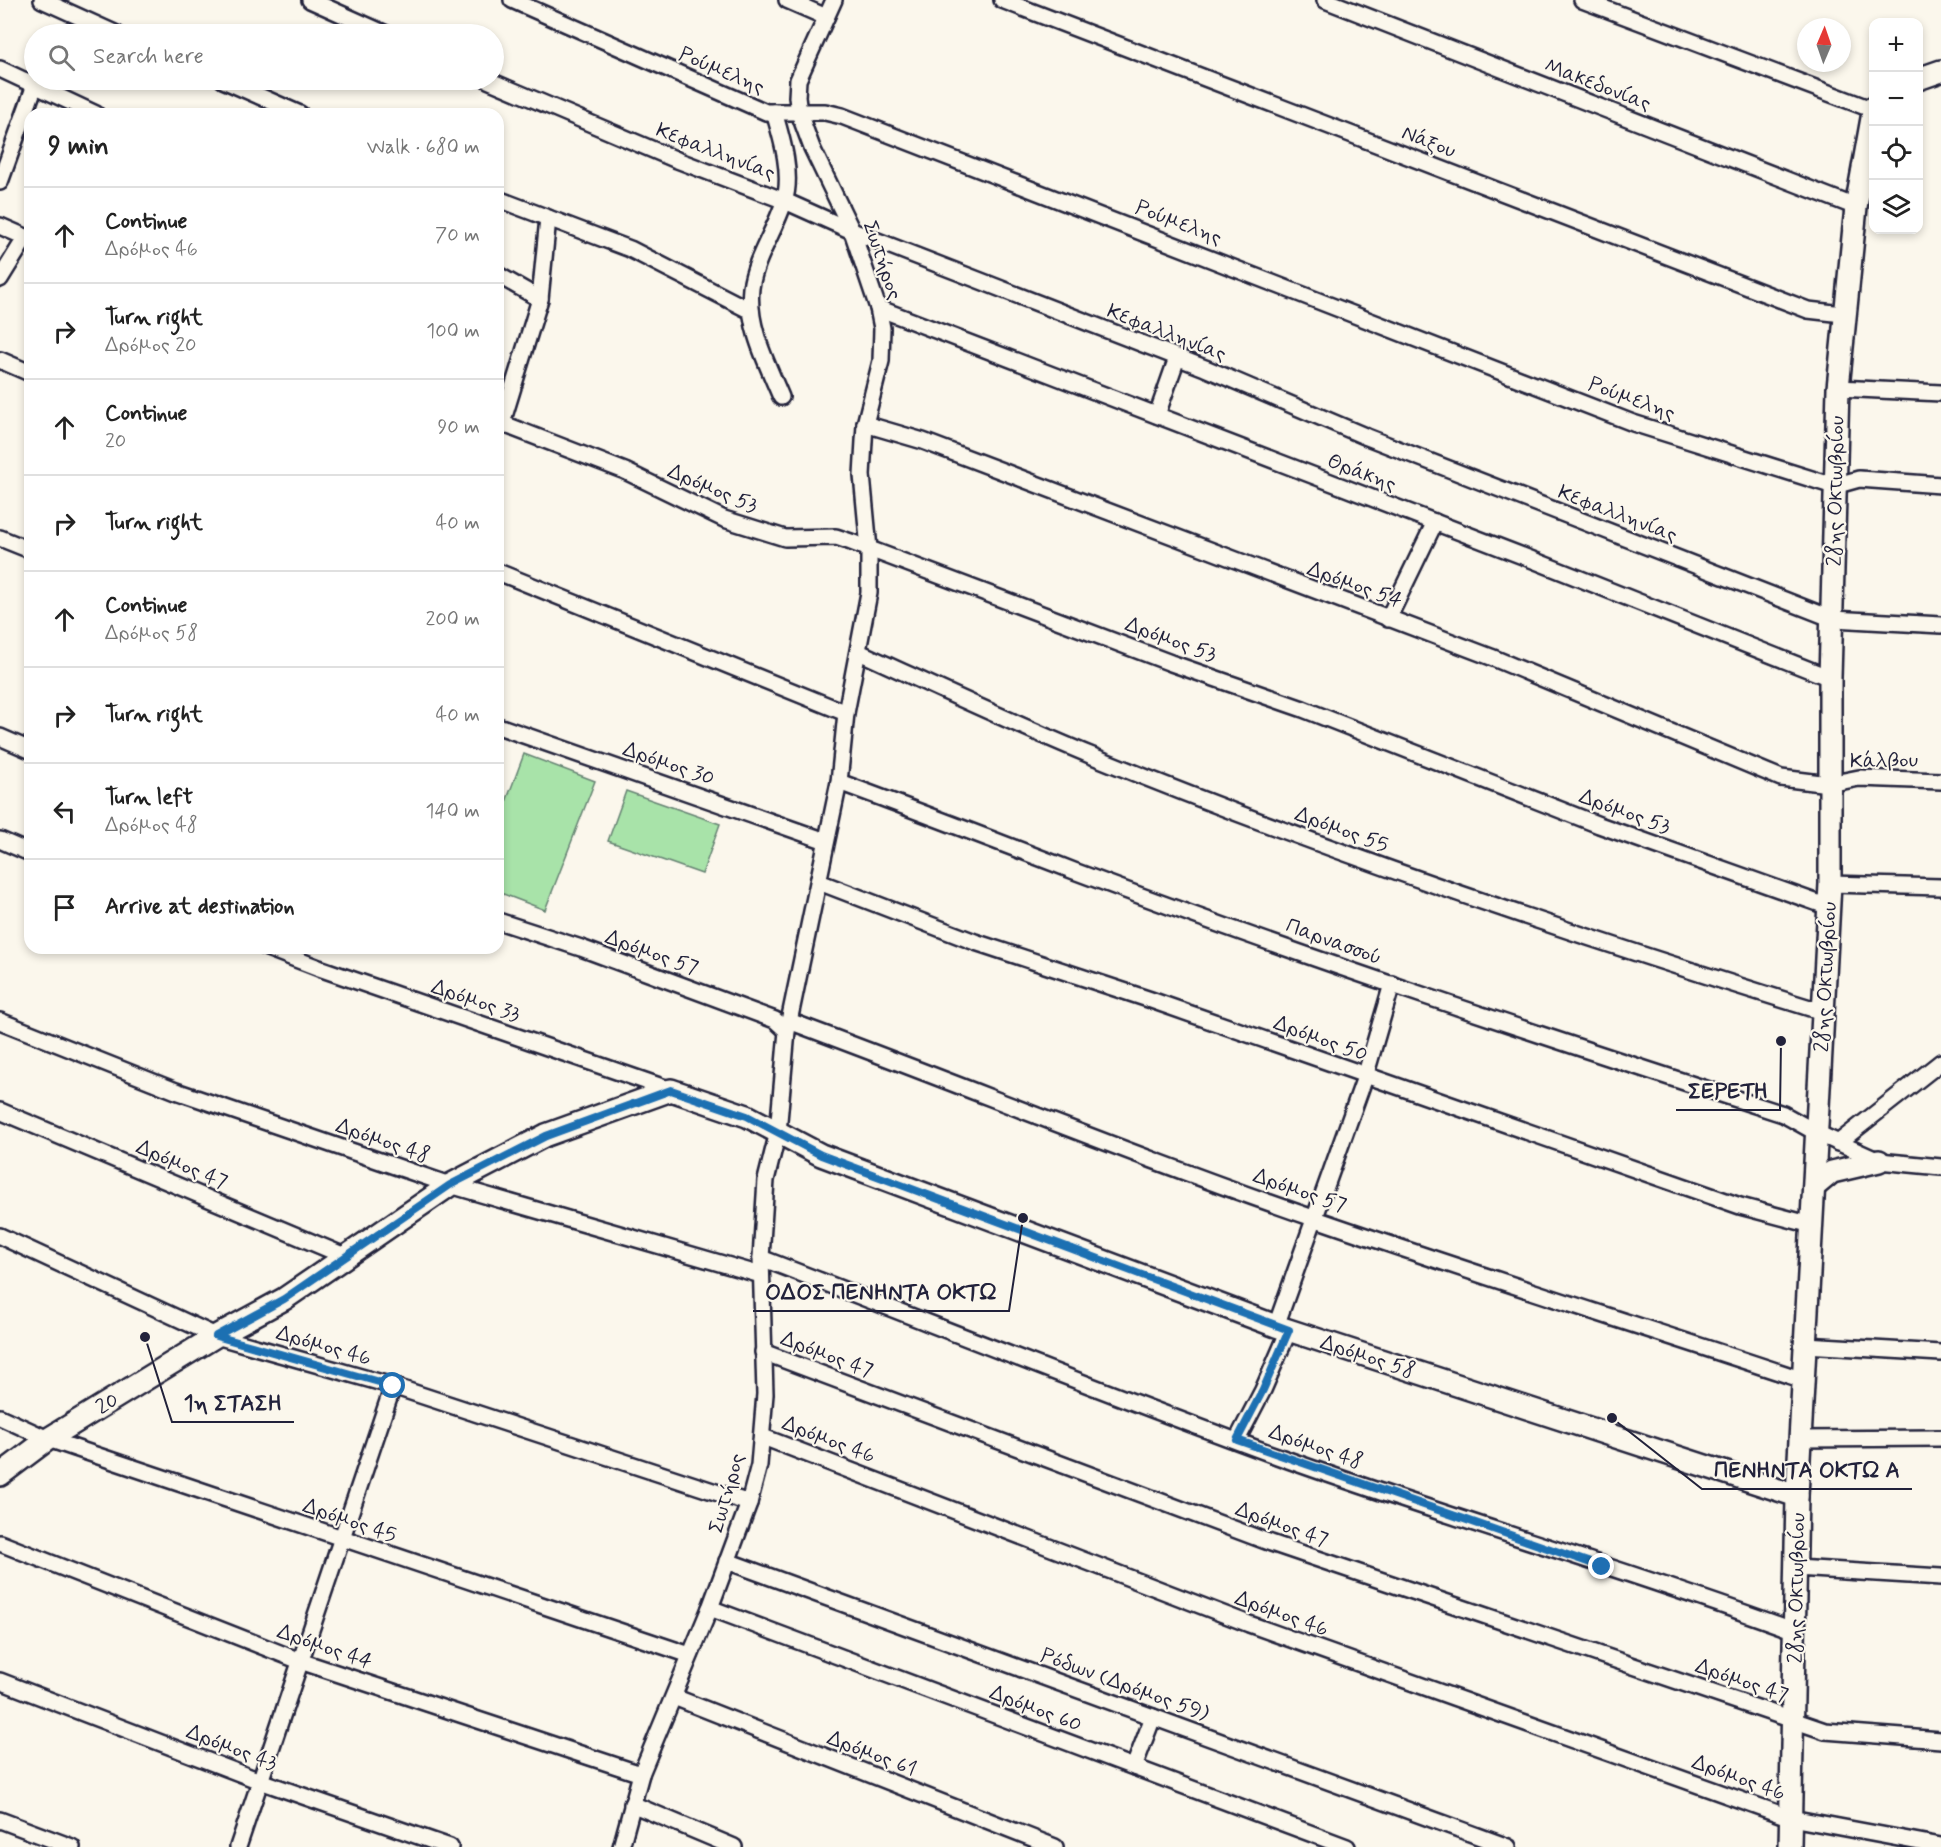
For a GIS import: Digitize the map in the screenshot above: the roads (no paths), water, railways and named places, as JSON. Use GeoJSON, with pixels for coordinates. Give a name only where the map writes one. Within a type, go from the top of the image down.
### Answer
{"type":"FeatureCollection","features":[{"type":"Feature","properties":{"kind":"street"},"geometry":{"type":"LineString","coordinates":[[42,0],[95,24]]}},
{"type":"Feature","properties":{"kind":"street"},"geometry":{"type":"LineString","coordinates":[[310,0],[364,24]]}},
{"type":"Feature","properties":{"kind":"street","name":"Ρούμελης"},"geometry":{"type":"LineString","coordinates":[[512,0],[766,112],[825,112],[842,116],[1633,423],[1834,486]]}},
{"type":"Feature","properties":{"kind":"street"},"geometry":{"type":"LineString","coordinates":[[787,0],[826,17]]}},
{"type":"Feature","properties":{"kind":"street","name":"Σωτήρος"},"geometry":{"type":"LineString","coordinates":[[621,1847],[641,1774],[710,1608],[749,1503],[763,1437],[761,1258],[766,1180],[778,1132],[788,1026],[839,782],[846,713],[869,593],[869,549],[862,475],[865,424],[882,352],[882,328],[878,308],[852,231],[799,113],[798,80],[834,0]]}},
{"type":"Feature","properties":{"kind":"street","name":"Νάξου"},"geometry":{"type":"LineString","coordinates":[[1002,0],[1808,310],[1843,314]]}},
{"type":"Feature","properties":{"kind":"street","name":"Μακεδονίας"},"geometry":{"type":"LineString","coordinates":[[1325,0],[1856,207]]}},
{"type":"Feature","properties":{"kind":"street"},"geometry":{"type":"LineString","coordinates":[[1582,0],[1616,6],[1869,107]]}},
{"type":"Feature","properties":{"kind":"street"},"geometry":{"type":"LineString","coordinates":[[0,69],[24,80]]}},
{"type":"Feature","properties":{"kind":"street"},"geometry":{"type":"LineString","coordinates":[[1923,77],[1941,71]]}},
{"type":"Feature","properties":{"kind":"street","name":"Κεφαλληνίας"},"geometry":{"type":"LineString","coordinates":[[504,87],[677,160],[785,201],[852,231],[1177,358],[1367,437],[1833,619],[1941,625]]}},
{"type":"Feature","properties":{"kind":"street"},"geometry":{"type":"LineString","coordinates":[[27,108],[33,90]]}},
{"type":"Feature","properties":{"kind":"street"},"geometry":{"type":"LineString","coordinates":[[46,90],[83,108]]}},
{"type":"Feature","properties":{"kind":"street"},"geometry":{"type":"LineString","coordinates":[[246,90],[286,108]]}},
{"type":"Feature","properties":{"kind":"street"},"geometry":{"type":"LineString","coordinates":[[774,112],[787,174],[785,201],[751,286],[751,311],[753,326],[781,398]]}},
{"type":"Feature","properties":{"kind":"street"},"geometry":{"type":"LineString","coordinates":[[0,182],[24,115]]}},
{"type":"Feature","properties":{"kind":"street","name":"28ης Οκτωβρίου"},"geometry":{"type":"LineString","coordinates":[[1790,1847],[1797,1496],[1830,884],[1828,784],[1838,388],[1843,314],[1856,207],[1869,126]]}},
{"type":"Feature","properties":{"kind":"street"},"geometry":{"type":"LineString","coordinates":[[504,201],[630,249],[751,311]]}},
{"type":"Feature","properties":{"kind":"street"},"geometry":{"type":"LineString","coordinates":[[504,411],[540,299],[548,218]]}},
{"type":"Feature","properties":{"kind":"street"},"geometry":{"type":"LineString","coordinates":[[0,226],[24,236]]}},
{"type":"Feature","properties":{"kind":"street"},"geometry":{"type":"LineString","coordinates":[[0,279],[24,244]]}},
{"type":"Feature","properties":{"kind":"street"},"geometry":{"type":"LineString","coordinates":[[504,278],[540,299]]}},
{"type":"Feature","properties":{"kind":"street","name":"Θράκης"},"geometry":{"type":"LineString","coordinates":[[878,308],[1435,522],[1830,678]]}},
{"type":"Feature","properties":{"kind":"street"},"geometry":{"type":"LineString","coordinates":[[1157,415],[1177,358]]}},
{"type":"Feature","properties":{"kind":"street"},"geometry":{"type":"LineString","coordinates":[[0,360],[24,370]]}},
{"type":"Feature","properties":{"kind":"street"},"geometry":{"type":"LineString","coordinates":[[1838,388],[1941,393]]}},
{"type":"Feature","properties":{"kind":"street","name":"Δρόμος 54"},"geometry":{"type":"LineString","coordinates":[[865,424],[922,441],[1502,661],[1781,778],[1828,784]]}},
{"type":"Feature","properties":{"kind":"street","name":"Δρόμος 53"},"geometry":{"type":"LineString","coordinates":[[504,425],[625,471],[724,519],[785,538],[836,537],[1171,663],[1304,709],[1599,825],[1829,907]]}},
{"type":"Feature","properties":{"kind":"street"},"geometry":{"type":"LineString","coordinates":[[1834,486],[1859,479],[1941,485]]}},
{"type":"Feature","properties":{"kind":"street"},"geometry":{"type":"LineString","coordinates":[[1388,618],[1435,522]]}},
{"type":"Feature","properties":{"kind":"street"},"geometry":{"type":"LineString","coordinates":[[0,538],[24,548]]}},
{"type":"Feature","properties":{"kind":"street"},"geometry":{"type":"LineString","coordinates":[[504,574],[846,713]]}},
{"type":"Feature","properties":{"kind":"street","name":"Δρόμος 55"},"geometry":{"type":"LineString","coordinates":[[859,652],[1090,755],[1347,854],[1654,960],[1823,1012]]}},
{"type":"Feature","properties":{"kind":"street","name":"Δρόμος 30"},"geometry":{"type":"LineString","coordinates":[[504,728],[826,841]]}},
{"type":"Feature","properties":{"kind":"street"},"geometry":{"type":"LineString","coordinates":[[0,737],[24,747]]}},
{"type":"Feature","properties":{"kind":"street","name":"Κάλβου"},"geometry":{"type":"LineString","coordinates":[[1828,784],[1859,778],[1941,781]]}},
{"type":"Feature","properties":{"kind":"street","name":"Παρνασσού"},"geometry":{"type":"LineString","coordinates":[[839,782],[1073,870],[1392,984],[1783,1114],[1817,1133],[1879,1161],[1941,1167]]}},
{"type":"Feature","properties":{"kind":"street"},"geometry":{"type":"LineString","coordinates":[[0,840],[24,850]]}},
{"type":"Feature","properties":{"kind":"street","name":"Δρόμος 50"},"geometry":{"type":"LineString","coordinates":[[819,882],[975,942],[1151,1000],[1365,1077],[1740,1206],[1812,1225]]}},
{"type":"Feature","properties":{"kind":"street"},"geometry":{"type":"LineString","coordinates":[[1830,884],[1941,887]]}},
{"type":"Feature","properties":{"kind":"street","name":"Δρόμος 57"},"geometry":{"type":"LineString","coordinates":[[504,923],[581,948],[788,1026],[947,1080],[1107,1144],[1316,1219],[1803,1380]]}},
{"type":"Feature","properties":{"kind":"street","name":"Δρόμος 33"},"geometry":{"type":"LineString","coordinates":[[284,954],[671,1090]]}},
{"type":"Feature","properties":{"kind":"street"},"geometry":{"type":"LineString","coordinates":[[1237,1440],[1263,1390],[1316,1219],[1365,1077],[1392,984]]}},
{"type":"Feature","properties":{"kind":"street","name":"Δρόμος 48"},"geometry":{"type":"LineString","coordinates":[[0,1021],[176,1092],[450,1185],[762,1275]]}},
{"type":"Feature","properties":{"kind":"street"},"geometry":{"type":"LineString","coordinates":[[1838,1143],[1941,1062]]}},
{"type":"Feature","properties":{"kind":"street"},"geometry":{"type":"LineString","coordinates":[[450,1185],[546,1136],[671,1090]]}},
{"type":"Feature","properties":{"kind":"street","name":"Δρόμος 58"},"geometry":{"type":"LineString","coordinates":[[671,1090],[747,1116],[821,1155],[1283,1328],[1797,1496]]}},
{"type":"Feature","properties":{"kind":"street","name":"Δρόμος 47"},"geometry":{"type":"LineString","coordinates":[[0,1111],[347,1257]]}},
{"type":"Feature","properties":{"kind":"street"},"geometry":{"type":"LineString","coordinates":[[1814,1187],[1832,1172],[1879,1161]]}},
{"type":"Feature","properties":{"kind":"street","name":"20"},"geometry":{"type":"LineString","coordinates":[[0,1475],[48,1439],[216,1336],[284,1299],[450,1185]]}},
{"type":"Feature","properties":{"kind":"street","name":"Δρόμος 46"},"geometry":{"type":"LineString","coordinates":[[0,1236],[216,1336],[393,1386],[749,1503]]}},
{"type":"Feature","properties":{"kind":"street","name":"Δρόμος 48"},"geometry":{"type":"LineString","coordinates":[[761,1258],[1237,1440],[1602,1567],[1698,1595],[1795,1631]]}},
{"type":"Feature","properties":{"kind":"street"},"geometry":{"type":"LineString","coordinates":[[1805,1345],[1941,1353]]}},
{"type":"Feature","properties":{"kind":"street","name":"Δρόμος 47"},"geometry":{"type":"LineString","coordinates":[[763,1352],[1271,1543],[1825,1731],[1941,1740]]}},
{"type":"Feature","properties":{"kind":"street"},"geometry":{"type":"LineString","coordinates":[[238,1847],[393,1386]]}},
{"type":"Feature","properties":{"kind":"street","name":"Δρόμος 45"},"geometry":{"type":"LineString","coordinates":[[0,1417],[48,1439],[340,1539],[690,1654]]}},
{"type":"Feature","properties":{"kind":"street","name":"Δρόμος 46"},"geometry":{"type":"LineString","coordinates":[[763,1437],[1249,1624],[1791,1818],[1941,1846]]}},
{"type":"Feature","properties":{"kind":"street"},"geometry":{"type":"LineString","coordinates":[[1800,1439],[1941,1438]]}},
{"type":"Feature","properties":{"kind":"street","name":"Δρόμος 44"},"geometry":{"type":"LineString","coordinates":[[0,1543],[300,1661],[641,1774]]}},
{"type":"Feature","properties":{"kind":"street","name":"Ρόδων (Δρόμος 59)"},"geometry":{"type":"LineString","coordinates":[[727,1561],[1508,1847]]}},
{"type":"Feature","properties":{"kind":"street"},"geometry":{"type":"LineString","coordinates":[[1796,1568],[1941,1577]]}},
{"type":"Feature","properties":{"kind":"street","name":"Δρόμος 60"},"geometry":{"type":"LineString","coordinates":[[710,1608],[1347,1847]]}},
{"type":"Feature","properties":{"kind":"street","name":"Δρόμος 43"},"geometry":{"type":"LineString","coordinates":[[0,1681],[260,1781],[450,1847]]}},
{"type":"Feature","properties":{"kind":"street","name":"Δρόμος 61"},"geometry":{"type":"LineString","coordinates":[[674,1698],[1055,1847]]}},
{"type":"Feature","properties":{"kind":"street"},"geometry":{"type":"LineString","coordinates":[[1134,1767],[1153,1717]]}},
{"type":"Feature","properties":{"kind":"street"},"geometry":{"type":"LineString","coordinates":[[632,1804],[734,1847]]}},
{"type":"Feature","properties":{"kind":"street"},"geometry":{"type":"LineString","coordinates":[[0,1820],[72,1847]]}},
{"type":"Feature","properties":{"kind":"place","name":"ΣΕΡΕΤΗ"},"geometry":{"type":"Point","coordinates":[1781,1041]}},
{"type":"Feature","properties":{"kind":"place","name":"ΟΔΟΣ ΠΕΝΗΝΤΑ ΟΚΤΩ"},"geometry":{"type":"Point","coordinates":[1023,1218]}},
{"type":"Feature","properties":{"kind":"place","name":"1η ΣΤΑΣΗ"},"geometry":{"type":"Point","coordinates":[145,1337]}},
{"type":"Feature","properties":{"kind":"place","name":"ΠΕΝΗΝΤΑ ΟΚΤΩ Α"},"geometry":{"type":"Point","coordinates":[1612,1418]}}]}
